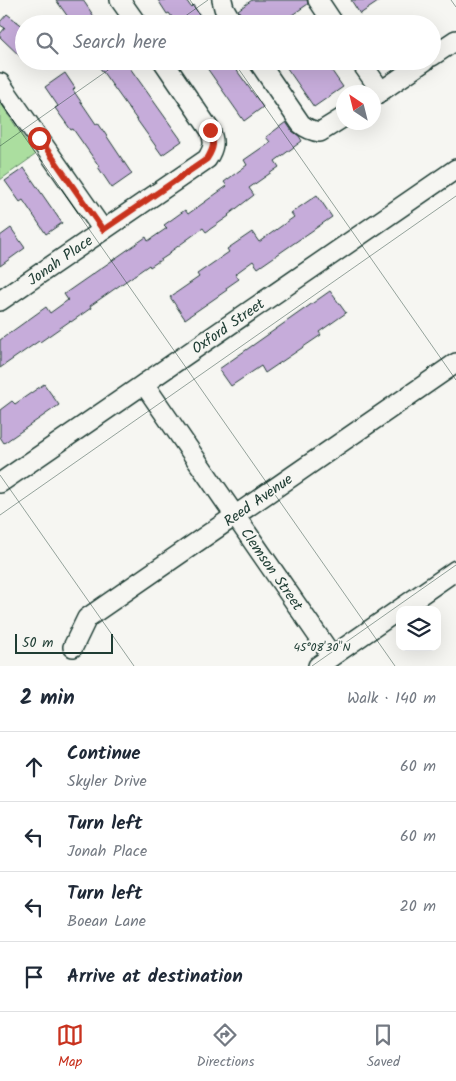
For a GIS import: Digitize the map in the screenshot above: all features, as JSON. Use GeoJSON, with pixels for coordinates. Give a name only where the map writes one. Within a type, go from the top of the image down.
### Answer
{"type":"FeatureCollection","features":[{"type":"Feature","properties":{"kind":"street"},"geometry":{"type":"LineString","coordinates":[[120,0],[131,15]]}},
{"type":"Feature","properties":{"kind":"street"},"geometry":{"type":"LineString","coordinates":[[222,0],[228,15]]}},
{"type":"Feature","properties":{"kind":"street"},"geometry":{"type":"LineString","coordinates":[[318,0],[328,15]]}},
{"type":"Feature","properties":{"kind":"street"},"geometry":{"type":"LineString","coordinates":[[441,50],[456,40]]}},
{"type":"Feature","properties":{"kind":"street","name":"Jonah Place"},"geometry":{"type":"LineString","coordinates":[[0,301],[207,159],[211,153],[214,138],[169,70]]}},
{"type":"Feature","properties":{"kind":"street"},"geometry":{"type":"LineString","coordinates":[[264,70],[301,124],[306,128],[320,132],[336,121]]}},
{"type":"Feature","properties":{"kind":"street"},"geometry":{"type":"LineString","coordinates":[[365,70],[372,85]]}},
{"type":"Feature","properties":{"kind":"street"},"geometry":{"type":"LineString","coordinates":[[381,91],[412,70]]}},
{"type":"Feature","properties":{"kind":"street"},"geometry":{"type":"LineString","coordinates":[[0,83],[103,230]]}},
{"type":"Feature","properties":{"kind":"street","name":"Oxford Street"},"geometry":{"type":"LineString","coordinates":[[0,483],[456,169]]}},
{"type":"Feature","properties":{"kind":"street","name":"Reed Avenue"},"geometry":{"type":"LineString","coordinates":[[73,647],[87,618],[456,363]]}},
{"type":"Feature","properties":{"kind":"street","name":"Clemson Street"},"geometry":{"type":"LineString","coordinates":[[144,384],[235,516],[325,661]]}},
{"type":"Feature","properties":{"kind":"street"},"geometry":{"type":"LineString","coordinates":[[325,661],[456,570]]}},
{"type":"Feature","properties":{"kind":"green space"},"geometry":{"type":"Polygon","coordinates":[[[0,102],[35,155],[0,180],[0,102]]]}},
{"type":"Feature","properties":{"kind":"building"},"geometry":{"type":"Polygon","coordinates":[[[56,0],[83,0],[93,15],[67,15],[56,0]]]}},
{"type":"Feature","properties":{"kind":"building"},"geometry":{"type":"Polygon","coordinates":[[[158,0],[186,0],[191,7],[193,5],[200,15],[170,15],[169,13],[167,14],[158,0]]]}},
{"type":"Feature","properties":{"kind":"building"},"geometry":{"type":"Polygon","coordinates":[[[252,0],[307,0],[308,4],[292,15],[242,15],[238,10],[252,0]]]}},
{"type":"Feature","properties":{"kind":"building"},"geometry":{"type":"Polygon","coordinates":[[[351,0],[381,0],[360,14],[351,0]]]}},
{"type":"Feature","properties":{"kind":"building"},"geometry":{"type":"Polygon","coordinates":[[[7,14],[15,20],[15,51],[0,37],[5,28],[0,25],[0,22],[7,14]]]}},
{"type":"Feature","properties":{"kind":"building"},"geometry":{"type":"Polygon","coordinates":[[[101,70],[131,70],[182,141],[162,155],[101,70]]]}},
{"type":"Feature","properties":{"kind":"building"},"geometry":{"type":"Polygon","coordinates":[[[208,70],[236,70],[263,107],[244,121],[208,70]]]}},
{"type":"Feature","properties":{"kind":"building"},"geometry":{"type":"Polygon","coordinates":[[[288,70],[331,70],[342,85],[336,85],[336,92],[314,107],[288,70]]]}},
{"type":"Feature","properties":{"kind":"building"},"geometry":{"type":"Polygon","coordinates":[[[65,73],[75,88],[73,90],[132,174],[112,188],[73,129],[71,130],[55,108],[58,106],[45,87],[65,73]]]}},
{"type":"Feature","properties":{"kind":"building"},"geometry":{"type":"Polygon","coordinates":[[[286,122],[302,141],[275,161],[279,167],[249,188],[254,195],[206,232],[203,228],[171,253],[150,267],[149,265],[90,306],[91,308],[71,322],[0,368],[0,340],[46,307],[50,313],[68,300],[64,294],[146,237],[148,241],[167,228],[164,225],[185,210],[188,214],[227,186],[224,182],[247,165],[244,160],[270,142],[266,137],[286,122]]]}},
{"type":"Feature","properties":{"kind":"building"},"geometry":{"type":"Polygon","coordinates":[[[24,168],[62,223],[46,234],[23,200],[20,202],[5,181],[24,168]]]}},
{"type":"Feature","properties":{"kind":"building"},"geometry":{"type":"Polygon","coordinates":[[[317,195],[332,217],[258,268],[253,261],[235,274],[239,279],[226,288],[227,290],[185,319],[170,297],[199,277],[197,274],[229,252],[227,249],[252,232],[259,242],[294,217],[291,213],[317,195]]]}},
{"type":"Feature","properties":{"kind":"building"},"geometry":{"type":"Polygon","coordinates":[[[11,228],[25,248],[0,266],[0,236],[11,228]]]}},
{"type":"Feature","properties":{"kind":"building"},"geometry":{"type":"Polygon","coordinates":[[[330,291],[346,313],[319,332],[321,335],[265,373],[261,366],[231,386],[219,369],[330,291]]]}},
{"type":"Feature","properties":{"kind":"building"},"geometry":{"type":"Polygon","coordinates":[[[44,384],[59,405],[4,443],[0,437],[0,410],[12,401],[15,404],[44,384]]]}},
{"type":"Feature","properties":{"kind":"route"},"geometry":{"type":"LineString","coordinates":[[39,138],[103,230],[207,159],[211,153],[214,138],[210,130]]}}]}
